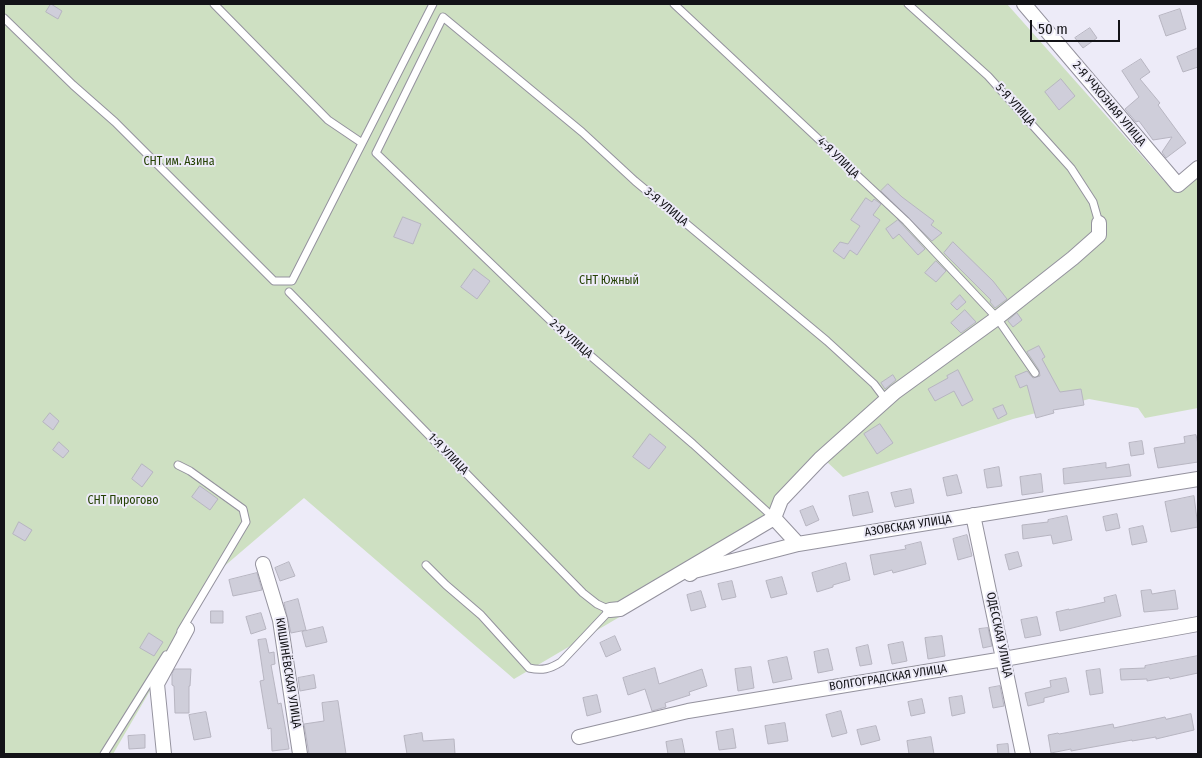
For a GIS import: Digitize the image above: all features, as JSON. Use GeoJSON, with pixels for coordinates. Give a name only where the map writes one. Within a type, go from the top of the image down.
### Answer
{"type":"FeatureCollection","features":[{"type":"Feature","properties":{"kind":"street","name":"2-Я УЧХОЗНАЯ УЛИЦА"},"geometry":{"type":"LineString","coordinates":[[1024,4],[1178,185],[1198,168]]}},
{"type":"Feature","properties":{"kind":"street"},"geometry":{"type":"LineString","coordinates":[[610,610],[620,609],[774,518],[781,500],[820,459],[886,400],[997,318],[1073,258],[1099,235],[1099,223]]}},
{"type":"Feature","properties":{"kind":"street","name":"АЗОВСКАЯ УЛИЦА"},"geometry":{"type":"LineString","coordinates":[[629,610],[694,571],[798,544],[1198,479]]}},
{"type":"Feature","properties":{"kind":"street","name":"ОДЕССКАЯ УЛИЦА"},"geometry":{"type":"LineString","coordinates":[[973,515],[1023,754]]}},
{"type":"Feature","properties":{"kind":"street"},"geometry":{"type":"LineString","coordinates":[[774,518],[798,544]]}},
{"type":"Feature","properties":{"kind":"street","name":"КИШИНЁВСКАЯ УЛИЦА"},"geometry":{"type":"LineString","coordinates":[[263,564],[280,620],[300,754]]}},
{"type":"Feature","properties":{"kind":"street","name":"ВОЛГОГРАДСКАЯ УЛИЦА"},"geometry":{"type":"LineString","coordinates":[[579,736],[688,711],[1004,659],[1198,624]]}},
{"type":"Feature","properties":{"kind":"street"},"geometry":{"type":"LineString","coordinates":[[164,754],[157,684],[187,629]]}},
{"type":"Feature","properties":{"kind":"lane"},"geometry":{"type":"LineString","coordinates":[[214,4],[328,120],[362,143]]}},
{"type":"Feature","properties":{"kind":"lane"},"geometry":{"type":"LineString","coordinates":[[4,18],[73,85],[115,122],[274,281],[292,281],[433,4]]}},
{"type":"Feature","properties":{"kind":"lane","name":"4-Я УЛИЦА"},"geometry":{"type":"LineString","coordinates":[[674,4],[906,221],[997,318],[1035,373]]}},
{"type":"Feature","properties":{"kind":"lane","name":"5-Я УЛИЦА"},"geometry":{"type":"LineString","coordinates":[[908,4],[988,76],[1071,168],[1092,202],[1099,223]]}},
{"type":"Feature","properties":{"kind":"lane","name":"2-Я УЛИЦА"},"geometry":{"type":"LineString","coordinates":[[443,17],[376,153],[556,326],[693,444],[774,518]]}},
{"type":"Feature","properties":{"kind":"lane","name":"3-Я УЛИЦА"},"geometry":{"type":"LineString","coordinates":[[443,17],[582,132],[635,181],[827,341],[874,384],[886,400]]}},
{"type":"Feature","properties":{"kind":"lane","name":"1-Я УЛИЦА"},"geometry":{"type":"LineString","coordinates":[[289,292],[583,593],[597,604],[610,610]]}},
{"type":"Feature","properties":{"kind":"lane"},"geometry":{"type":"LineString","coordinates":[[104,754],[246,522],[243,509],[190,471],[178,466]]}},
{"type":"Feature","properties":{"kind":"lane"},"geometry":{"type":"LineString","coordinates":[[426,565],[481,615],[529,668],[541,670],[552,668],[561,662],[610,610]]}},
{"type":"Feature","properties":{"kind":"green space","name":"СНТ Южный"},"geometry":{"type":"Polygon","coordinates":[[[4,4],[1007,4],[1164,181],[1176,189],[1198,176],[1198,408],[1145,418],[1138,408],[1089,399],[1013,419],[843,477],[825,460],[759,535],[514,679],[304,498],[221,569],[113,754],[4,754],[4,4]]]}},
{"type":"Feature","properties":{"kind":"building"},"geometry":{"type":"Polygon","coordinates":[[[51,4],[62,11],[58,19],[46,12],[51,4]]]}},
{"type":"Feature","properties":{"kind":"building"},"geometry":{"type":"Polygon","coordinates":[[[1180,9],[1186,29],[1166,36],[1159,16],[1180,9]]]}},
{"type":"Feature","properties":{"kind":"building"},"geometry":{"type":"Polygon","coordinates":[[[1090,28],[1097,38],[1083,48],[1075,38],[1090,28]]]}},
{"type":"Feature","properties":{"kind":"building"},"geometry":{"type":"Polygon","coordinates":[[[1198,48],[1198,67],[1183,72],[1177,57],[1198,48]]]}},
{"type":"Feature","properties":{"kind":"building"},"geometry":{"type":"Polygon","coordinates":[[[1141,59],[1150,72],[1140,79],[1160,103],[1158,105],[1186,143],[1166,158],[1162,152],[1172,137],[1153,140],[1139,121],[1136,122],[1125,109],[1139,97],[1122,71],[1141,59]]]}},
{"type":"Feature","properties":{"kind":"building"},"geometry":{"type":"Polygon","coordinates":[[[1061,79],[1075,96],[1059,110],[1045,92],[1061,79]]]}},
{"type":"Feature","properties":{"kind":"building"},"geometry":{"type":"Polygon","coordinates":[[[888,184],[934,221],[931,225],[942,233],[932,241],[881,191],[888,184]]]}},
{"type":"Feature","properties":{"kind":"building"},"geometry":{"type":"Polygon","coordinates":[[[866,198],[872,202],[874,199],[881,204],[873,215],[880,220],[857,255],[850,250],[844,259],[833,251],[840,242],[848,244],[860,226],[851,220],[866,198]]]}},
{"type":"Feature","properties":{"kind":"building"},"geometry":{"type":"Polygon","coordinates":[[[403,217],[421,224],[413,244],[394,237],[403,217]]]}},
{"type":"Feature","properties":{"kind":"building"},"geometry":{"type":"Polygon","coordinates":[[[898,220],[925,249],[918,255],[899,234],[893,239],[886,229],[898,220]]]}},
{"type":"Feature","properties":{"kind":"building"},"geometry":{"type":"Polygon","coordinates":[[[953,242],[993,281],[1007,299],[995,308],[990,302],[991,300],[944,253],[953,242]]]}},
{"type":"Feature","properties":{"kind":"building"},"geometry":{"type":"Polygon","coordinates":[[[936,261],[946,271],[936,282],[925,273],[936,261]]]}},
{"type":"Feature","properties":{"kind":"building"},"geometry":{"type":"Polygon","coordinates":[[[474,269],[490,281],[477,299],[461,287],[474,269]]]}},
{"type":"Feature","properties":{"kind":"building"},"geometry":{"type":"Polygon","coordinates":[[[960,295],[966,302],[957,310],[951,304],[960,295]]]}},
{"type":"Feature","properties":{"kind":"building"},"geometry":{"type":"Polygon","coordinates":[[[965,310],[976,322],[961,333],[951,323],[965,310]]]}},
{"type":"Feature","properties":{"kind":"building"},"geometry":{"type":"Polygon","coordinates":[[[1017,313],[1022,320],[1013,327],[1008,321],[1017,313]]]}},
{"type":"Feature","properties":{"kind":"building"},"geometry":{"type":"Polygon","coordinates":[[[1039,346],[1045,357],[1042,359],[1060,392],[1081,389],[1084,405],[1053,410],[1054,413],[1036,418],[1027,385],[1020,388],[1015,376],[1027,371],[1033,378],[1040,376],[1039,370],[1027,352],[1039,346]]]}},
{"type":"Feature","properties":{"kind":"building"},"geometry":{"type":"Polygon","coordinates":[[[958,370],[973,400],[962,406],[954,391],[935,401],[928,389],[958,370]]]}},
{"type":"Feature","properties":{"kind":"building"},"geometry":{"type":"Polygon","coordinates":[[[893,375],[896,380],[885,389],[881,383],[893,375]]]}},
{"type":"Feature","properties":{"kind":"building"},"geometry":{"type":"Polygon","coordinates":[[[1003,405],[1007,414],[998,419],[993,409],[1003,405]]]}},
{"type":"Feature","properties":{"kind":"building"},"geometry":{"type":"Polygon","coordinates":[[[50,413],[59,421],[53,430],[43,422],[50,413]]]}},
{"type":"Feature","properties":{"kind":"building"},"geometry":{"type":"Polygon","coordinates":[[[880,424],[893,443],[877,454],[864,434],[880,424]]]}},
{"type":"Feature","properties":{"kind":"building"},"geometry":{"type":"Polygon","coordinates":[[[650,434],[666,447],[649,469],[633,457],[650,434]]]}},
{"type":"Feature","properties":{"kind":"building"},"geometry":{"type":"Polygon","coordinates":[[[1196,435],[1198,462],[1158,468],[1154,448],[1185,443],[1184,437],[1196,435]]]}},
{"type":"Feature","properties":{"kind":"building"},"geometry":{"type":"Polygon","coordinates":[[[1142,441],[1144,454],[1131,456],[1129,443],[1142,441]]]}},
{"type":"Feature","properties":{"kind":"building"},"geometry":{"type":"Polygon","coordinates":[[[59,442],[69,451],[63,458],[53,450],[59,442]]]}},
{"type":"Feature","properties":{"kind":"building"},"geometry":{"type":"Polygon","coordinates":[[[1106,463],[1106,468],[1129,464],[1131,476],[1064,484],[1063,469],[1106,463]]]}},
{"type":"Feature","properties":{"kind":"building"},"geometry":{"type":"Polygon","coordinates":[[[142,464],[153,472],[142,487],[132,479],[142,464]]]}},
{"type":"Feature","properties":{"kind":"building"},"geometry":{"type":"Polygon","coordinates":[[[999,467],[1002,486],[987,488],[984,470],[999,467]]]}},
{"type":"Feature","properties":{"kind":"building"},"geometry":{"type":"Polygon","coordinates":[[[1041,474],[1043,492],[1022,495],[1020,477],[1041,474]]]}},
{"type":"Feature","properties":{"kind":"building"},"geometry":{"type":"Polygon","coordinates":[[[957,475],[962,493],[947,496],[943,478],[957,475]]]}},
{"type":"Feature","properties":{"kind":"building"},"geometry":{"type":"Polygon","coordinates":[[[200,486],[218,499],[210,510],[192,497],[200,486]]]}},
{"type":"Feature","properties":{"kind":"building"},"geometry":{"type":"Polygon","coordinates":[[[911,489],[914,503],[895,507],[891,493],[911,489]]]}},
{"type":"Feature","properties":{"kind":"building"},"geometry":{"type":"Polygon","coordinates":[[[868,492],[873,512],[853,516],[849,496],[868,492]]]}},
{"type":"Feature","properties":{"kind":"building"},"geometry":{"type":"Polygon","coordinates":[[[1194,496],[1198,527],[1171,532],[1165,502],[1194,496]]]}},
{"type":"Feature","properties":{"kind":"building"},"geometry":{"type":"Polygon","coordinates":[[[813,506],[819,520],[806,526],[800,511],[813,506]]]}},
{"type":"Feature","properties":{"kind":"building"},"geometry":{"type":"Polygon","coordinates":[[[1117,514],[1120,528],[1106,531],[1103,517],[1117,514]]]}},
{"type":"Feature","properties":{"kind":"building"},"geometry":{"type":"Polygon","coordinates":[[[1067,516],[1072,540],[1053,544],[1051,535],[1023,539],[1022,525],[1048,522],[1048,520],[1067,516]]]}},
{"type":"Feature","properties":{"kind":"building"},"geometry":{"type":"Polygon","coordinates":[[[19,522],[32,530],[25,541],[13,534],[19,522]]]}},
{"type":"Feature","properties":{"kind":"building"},"geometry":{"type":"Polygon","coordinates":[[[1143,526],[1147,542],[1132,545],[1129,529],[1143,526]]]}},
{"type":"Feature","properties":{"kind":"building"},"geometry":{"type":"Polygon","coordinates":[[[967,535],[972,556],[958,560],[953,539],[967,535]]]}},
{"type":"Feature","properties":{"kind":"building"},"geometry":{"type":"Polygon","coordinates":[[[921,542],[926,564],[893,573],[892,570],[874,575],[870,555],[906,549],[905,546],[921,542]]]}},
{"type":"Feature","properties":{"kind":"building"},"geometry":{"type":"Polygon","coordinates":[[[1018,552],[1022,566],[1009,570],[1005,555],[1018,552]]]}},
{"type":"Feature","properties":{"kind":"building"},"geometry":{"type":"Polygon","coordinates":[[[289,562],[295,576],[280,581],[275,568],[289,562]]]}},
{"type":"Feature","properties":{"kind":"building"},"geometry":{"type":"Polygon","coordinates":[[[846,563],[850,580],[817,592],[812,573],[846,563]]]}},
{"type":"Feature","properties":{"kind":"building"},"geometry":{"type":"Polygon","coordinates":[[[257,573],[262,590],[233,596],[229,580],[257,573]]]}},
{"type":"Feature","properties":{"kind":"building"},"geometry":{"type":"Polygon","coordinates":[[[782,577],[787,594],[771,598],[766,581],[782,577]]]}},
{"type":"Feature","properties":{"kind":"building"},"geometry":{"type":"Polygon","coordinates":[[[732,581],[736,597],[722,600],[718,584],[732,581]]]}},
{"type":"Feature","properties":{"kind":"building"},"geometry":{"type":"Polygon","coordinates":[[[1151,590],[1152,594],[1175,590],[1178,609],[1144,612],[1141,591],[1151,590]]]}},
{"type":"Feature","properties":{"kind":"building"},"geometry":{"type":"Polygon","coordinates":[[[701,591],[706,607],[691,611],[687,595],[701,591]]]}},
{"type":"Feature","properties":{"kind":"building"},"geometry":{"type":"Polygon","coordinates":[[[1116,595],[1121,616],[1060,631],[1056,612],[1105,602],[1104,598],[1116,595]]]}},
{"type":"Feature","properties":{"kind":"building"},"geometry":{"type":"Polygon","coordinates":[[[298,599],[306,630],[291,633],[284,603],[298,599]]]}},
{"type":"Feature","properties":{"kind":"building"},"geometry":{"type":"Polygon","coordinates":[[[211,611],[223,611],[223,623],[211,623],[211,611]]]}},
{"type":"Feature","properties":{"kind":"building"},"geometry":{"type":"Polygon","coordinates":[[[261,613],[266,629],[251,634],[246,617],[261,613]]]}},
{"type":"Feature","properties":{"kind":"building"},"geometry":{"type":"Polygon","coordinates":[[[1037,617],[1041,635],[1025,638],[1021,620],[1037,617]]]}},
{"type":"Feature","properties":{"kind":"building"},"geometry":{"type":"Polygon","coordinates":[[[323,627],[327,642],[306,647],[302,632],[323,627]]]}},
{"type":"Feature","properties":{"kind":"building"},"geometry":{"type":"Polygon","coordinates":[[[988,628],[992,646],[983,648],[979,629],[988,628]]]}},
{"type":"Feature","properties":{"kind":"building"},"geometry":{"type":"Polygon","coordinates":[[[149,633],[163,642],[154,656],[140,648],[149,633]]]}},
{"type":"Feature","properties":{"kind":"building"},"geometry":{"type":"Polygon","coordinates":[[[615,636],[621,650],[606,657],[600,643],[615,636]]]}},
{"type":"Feature","properties":{"kind":"building"},"geometry":{"type":"Polygon","coordinates":[[[942,636],[945,656],[928,659],[925,638],[942,636]]]}},
{"type":"Feature","properties":{"kind":"building"},"geometry":{"type":"Polygon","coordinates":[[[266,639],[269,653],[274,652],[275,664],[271,665],[278,704],[281,703],[289,749],[272,751],[271,728],[268,729],[260,681],[264,680],[258,640],[266,639]]]}},
{"type":"Feature","properties":{"kind":"building"},"geometry":{"type":"Polygon","coordinates":[[[903,642],[907,661],[892,664],[888,645],[903,642]]]}},
{"type":"Feature","properties":{"kind":"building"},"geometry":{"type":"Polygon","coordinates":[[[868,645],[872,664],[860,666],[856,648],[868,645]]]}},
{"type":"Feature","properties":{"kind":"building"},"geometry":{"type":"Polygon","coordinates":[[[828,649],[833,670],[818,673],[814,652],[828,649]]]}},
{"type":"Feature","properties":{"kind":"building"},"geometry":{"type":"Polygon","coordinates":[[[1198,656],[1198,673],[1170,679],[1169,677],[1147,681],[1147,679],[1121,680],[1120,669],[1145,668],[1145,666],[1198,656]]]}},
{"type":"Feature","properties":{"kind":"building"},"geometry":{"type":"Polygon","coordinates":[[[787,657],[792,679],[773,683],[768,661],[787,657]]]}},
{"type":"Feature","properties":{"kind":"building"},"geometry":{"type":"Polygon","coordinates":[[[751,667],[754,688],[738,691],[735,669],[751,667]]]}},
{"type":"Feature","properties":{"kind":"building"},"geometry":{"type":"Polygon","coordinates":[[[655,668],[659,684],[702,669],[707,686],[689,692],[690,695],[665,703],[666,707],[652,711],[645,689],[628,695],[623,678],[655,668]]]}},
{"type":"Feature","properties":{"kind":"building"},"geometry":{"type":"Polygon","coordinates":[[[175,669],[191,669],[189,713],[175,713],[172,674],[175,669]]]}},
{"type":"Feature","properties":{"kind":"building"},"geometry":{"type":"Polygon","coordinates":[[[1100,669],[1103,693],[1090,695],[1086,671],[1100,669]]]}},
{"type":"Feature","properties":{"kind":"building"},"geometry":{"type":"Polygon","coordinates":[[[314,675],[316,688],[300,691],[298,678],[314,675]]]}},
{"type":"Feature","properties":{"kind":"building"},"geometry":{"type":"Polygon","coordinates":[[[1066,678],[1069,692],[1044,698],[1044,702],[1028,706],[1025,693],[1051,687],[1050,681],[1066,678]]]}},
{"type":"Feature","properties":{"kind":"building"},"geometry":{"type":"Polygon","coordinates":[[[1000,686],[1004,706],[993,708],[989,688],[1000,686]]]}},
{"type":"Feature","properties":{"kind":"building"},"geometry":{"type":"Polygon","coordinates":[[[597,695],[601,712],[587,716],[583,698],[597,695]]]}},
{"type":"Feature","properties":{"kind":"building"},"geometry":{"type":"Polygon","coordinates":[[[962,696],[965,713],[952,716],[949,698],[962,696]]]}},
{"type":"Feature","properties":{"kind":"building"},"geometry":{"type":"Polygon","coordinates":[[[922,699],[925,713],[911,716],[908,702],[922,699]]]}},
{"type":"Feature","properties":{"kind":"building"},"geometry":{"type":"Polygon","coordinates":[[[338,701],[346,754],[309,754],[304,724],[324,721],[322,703],[338,701]]]}},
{"type":"Feature","properties":{"kind":"building"},"geometry":{"type":"Polygon","coordinates":[[[841,711],[847,733],[832,737],[826,715],[841,711]]]}},
{"type":"Feature","properties":{"kind":"building"},"geometry":{"type":"Polygon","coordinates":[[[206,712],[211,737],[194,740],[189,715],[206,712]]]}},
{"type":"Feature","properties":{"kind":"building"},"geometry":{"type":"Polygon","coordinates":[[[1191,714],[1194,730],[1156,739],[1156,737],[1132,740],[1051,753],[1048,735],[1113,724],[1114,728],[1165,717],[1166,719],[1191,714]]]}},
{"type":"Feature","properties":{"kind":"building"},"geometry":{"type":"Polygon","coordinates":[[[785,723],[788,741],[768,744],[765,726],[785,723]]]}},
{"type":"Feature","properties":{"kind":"building"},"geometry":{"type":"Polygon","coordinates":[[[876,726],[880,740],[861,745],[857,730],[876,726]]]}},
{"type":"Feature","properties":{"kind":"building"},"geometry":{"type":"Polygon","coordinates":[[[733,729],[736,748],[719,750],[716,732],[733,729]]]}},
{"type":"Feature","properties":{"kind":"building"},"geometry":{"type":"Polygon","coordinates":[[[422,733],[423,741],[454,739],[455,754],[407,754],[404,736],[422,733]]]}},
{"type":"Feature","properties":{"kind":"building"},"geometry":{"type":"Polygon","coordinates":[[[145,735],[145,748],[129,749],[128,736],[145,735]]]}},
{"type":"Feature","properties":{"kind":"building"},"geometry":{"type":"Polygon","coordinates":[[[931,737],[934,754],[909,754],[907,741],[931,737]]]}},
{"type":"Feature","properties":{"kind":"building"},"geometry":{"type":"Polygon","coordinates":[[[682,739],[685,754],[668,754],[666,742],[682,739]]]}},
{"type":"Feature","properties":{"kind":"building"},"geometry":{"type":"Polygon","coordinates":[[[1008,744],[1009,754],[998,754],[997,745],[1008,744]]]}},
{"type":"Feature","properties":{"kind":"park label","name":"СНТ им. Азина"},"geometry":{"type":"Point","coordinates":[179,162]}},
{"type":"Feature","properties":{"kind":"park label","name":"СНТ Пирогово"},"geometry":{"type":"Point","coordinates":[123,501]}}]}
